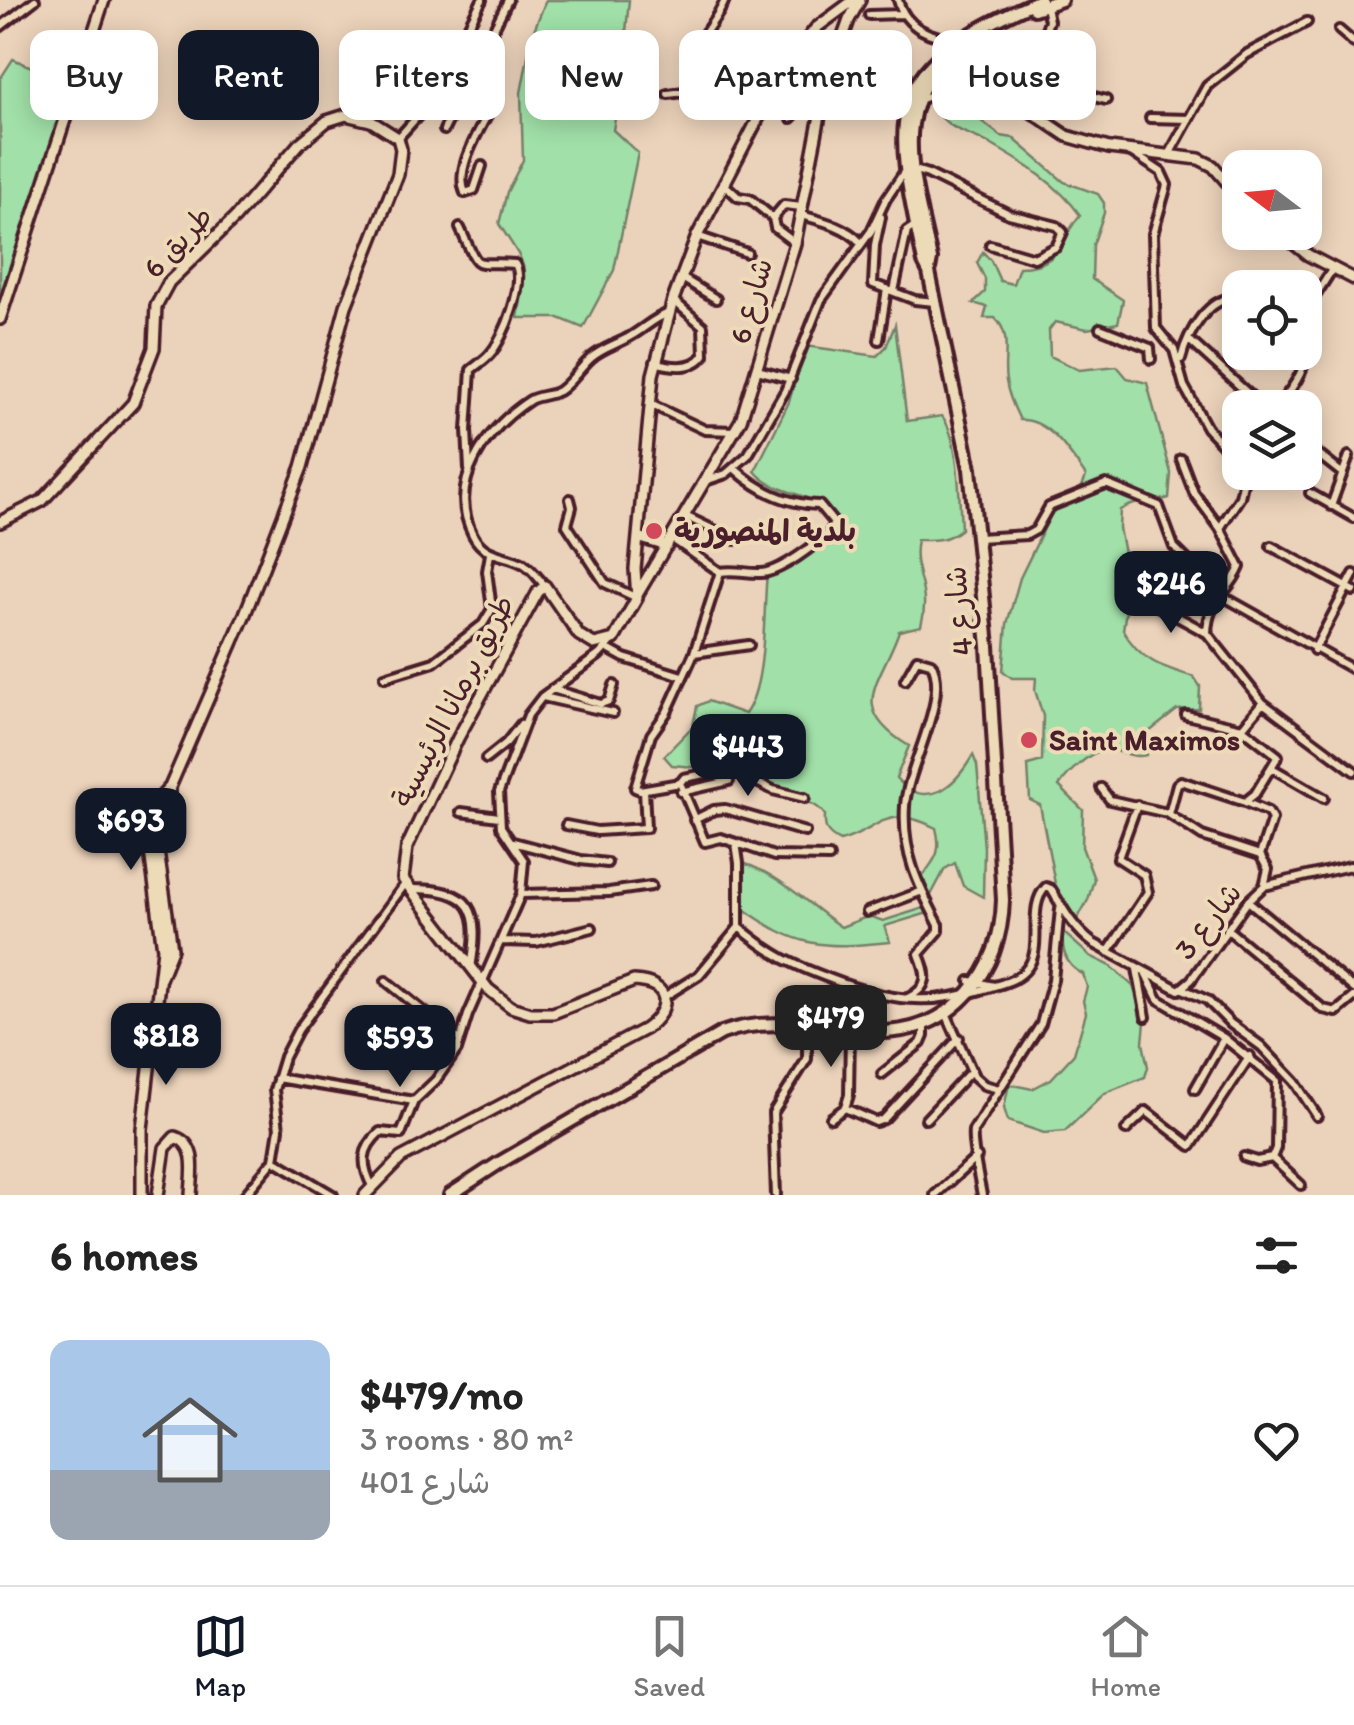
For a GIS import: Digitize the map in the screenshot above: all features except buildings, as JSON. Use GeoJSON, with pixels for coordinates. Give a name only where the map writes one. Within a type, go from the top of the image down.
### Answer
{"type":"FeatureCollection","features":[{"type":"Feature","properties":{"kind":"main road","name":"شارع 4"},"geometry":{"type":"LineString","coordinates":[[986,30],[1043,2],[1061,0]]}},
{"type":"Feature","properties":{"kind":"main road","name":"شارع 4"},"geometry":{"type":"LineString","coordinates":[[912,101],[932,72]]}},
{"type":"Feature","properties":{"kind":"main road","name":"شارع 4"},"geometry":{"type":"LineString","coordinates":[[450,1195],[499,1162],[722,1032],[768,1022],[888,1033],[924,1024],[963,995],[991,961],[1003,900],[978,538],[970,469],[916,225],[908,170],[911,120]]}},
{"type":"Feature","properties":{"kind":"main road","name":"شارع 4"},"geometry":{"type":"LineString","coordinates":[[912,192],[931,259],[929,272]]}},
{"type":"Feature","properties":{"kind":"street"},"geometry":{"type":"LineString","coordinates":[[0,27],[35,0]]}},
{"type":"Feature","properties":{"kind":"street"},"geometry":{"type":"LineString","coordinates":[[0,319],[104,0]]}},
{"type":"Feature","properties":{"kind":"street"},"geometry":{"type":"LineString","coordinates":[[142,1195],[142,1129],[162,930],[149,844],[160,798],[170,787],[245,614],[302,467],[349,295],[398,174],[398,138],[433,96],[482,0]]}},
{"type":"Feature","properties":{"kind":"street"},"geometry":{"type":"LineString","coordinates":[[493,30],[508,0]]}},
{"type":"Feature","properties":{"kind":"street"},"geometry":{"type":"LineString","coordinates":[[708,30],[725,0]]}},
{"type":"Feature","properties":{"kind":"street"},"geometry":{"type":"LineString","coordinates":[[816,30],[857,0]]}},
{"type":"Feature","properties":{"kind":"street","name":"شارع 6"},"geometry":{"type":"LineString","coordinates":[[845,30],[857,0]]}},
{"type":"Feature","properties":{"kind":"street"},"geometry":{"type":"LineString","coordinates":[[898,0],[903,14],[932,35]]}},
{"type":"Feature","properties":{"kind":"street"},"geometry":{"type":"LineString","coordinates":[[1043,2],[1049,16],[1045,30]]}},
{"type":"Feature","properties":{"kind":"street"},"geometry":{"type":"LineString","coordinates":[[840,10],[849,20]]}},
{"type":"Feature","properties":{"kind":"street"},"geometry":{"type":"LineString","coordinates":[[869,14],[903,14]]}},
{"type":"Feature","properties":{"kind":"street"},"geometry":{"type":"LineString","coordinates":[[1170,153],[1208,86],[1274,37],[1306,22]]}},
{"type":"Feature","properties":{"kind":"street"},"geometry":{"type":"LineString","coordinates":[[1340,30],[1354,43]]}},
{"type":"Feature","properties":{"kind":"street"},"geometry":{"type":"LineString","coordinates":[[668,94],[679,92]]}},
{"type":"Feature","properties":{"kind":"street"},"geometry":{"type":"LineString","coordinates":[[912,101],[932,94]]}},
{"type":"Feature","properties":{"kind":"street"},"geometry":{"type":"LineString","coordinates":[[1096,97],[1106,100]]}},
{"type":"Feature","properties":{"kind":"street","name":"طريق 6"},"geometry":{"type":"LineString","coordinates":[[0,522],[42,501],[133,403],[154,348],[156,306],[179,270],[234,218],[285,159],[322,124],[340,116],[361,117],[398,138]]}},
{"type":"Feature","properties":{"kind":"street"},"geometry":{"type":"LineString","coordinates":[[1150,118],[1191,119]]}},
{"type":"Feature","properties":{"kind":"street"},"geometry":{"type":"LineString","coordinates":[[444,130],[449,120]]}},
{"type":"Feature","properties":{"kind":"street"},"geometry":{"type":"LineString","coordinates":[[482,166],[474,190],[464,194],[466,160],[485,120]]}},
{"type":"Feature","properties":{"kind":"street"},"geometry":{"type":"LineString","coordinates":[[486,759],[506,743],[542,697],[606,648],[637,596],[635,569],[656,362],[696,236],[756,120]]}},
{"type":"Feature","properties":{"kind":"street","name":"شارع 6"},"geometry":{"type":"LineString","coordinates":[[637,596],[736,431],[794,243],[819,120]]}},
{"type":"Feature","properties":{"kind":"street"},"geometry":{"type":"LineString","coordinates":[[1043,120],[1067,136],[1094,145],[1170,153],[1208,162],[1222,177]]}},
{"type":"Feature","properties":{"kind":"street"},"geometry":{"type":"LineString","coordinates":[[1130,151],[1162,172],[1168,185],[1152,234],[1156,328],[1170,342],[1184,386],[1202,420],[1222,444]]}},
{"type":"Feature","properties":{"kind":"street"},"geometry":{"type":"LineString","coordinates":[[708,480],[734,469],[748,455],[791,379],[815,312],[908,170],[973,194],[1009,214],[1057,226],[1064,232],[1056,247],[1034,258],[990,246]]}},
{"type":"Feature","properties":{"kind":"street"},"geometry":{"type":"LineString","coordinates":[[724,183],[738,197],[750,199],[794,243]]}},
{"type":"Feature","properties":{"kind":"street"},"geometry":{"type":"LineString","coordinates":[[893,190],[880,220],[872,280],[875,286],[920,302],[935,302]]}},
{"type":"Feature","properties":{"kind":"street"},"geometry":{"type":"LineString","coordinates":[[772,218],[784,205],[848,232],[860,243]]}},
{"type":"Feature","properties":{"kind":"street"},"geometry":{"type":"LineString","coordinates":[[879,340],[907,230],[916,225]]}},
{"type":"Feature","properties":{"kind":"street"},"geometry":{"type":"LineString","coordinates":[[460,228],[477,262],[484,266],[515,264],[520,274],[513,306],[497,344],[471,370],[465,512],[479,546],[490,554],[522,563],[545,586]]}},
{"type":"Feature","properties":{"kind":"street"},"geometry":{"type":"LineString","coordinates":[[696,236],[747,252]]}},
{"type":"Feature","properties":{"kind":"street"},"geometry":{"type":"LineString","coordinates":[[1302,250],[1354,279]]}},
{"type":"Feature","properties":{"kind":"street"},"geometry":{"type":"LineString","coordinates":[[1322,285],[1333,268]]}},
{"type":"Feature","properties":{"kind":"street"},"geometry":{"type":"LineString","coordinates":[[681,278],[716,300]]}},
{"type":"Feature","properties":{"kind":"street"},"geometry":{"type":"LineString","coordinates":[[656,362],[673,366],[694,364],[704,354],[703,326],[673,300]]}},
{"type":"Feature","properties":{"kind":"street"},"geometry":{"type":"LineString","coordinates":[[1180,364],[1188,338],[1222,300]]}},
{"type":"Feature","properties":{"kind":"street"},"geometry":{"type":"LineString","coordinates":[[469,470],[484,445],[519,409],[536,397],[558,392],[596,354],[638,332],[654,318],[670,313]]}},
{"type":"Feature","properties":{"kind":"street"},"geometry":{"type":"LineString","coordinates":[[1100,328],[1150,348]]}},
{"type":"Feature","properties":{"kind":"street"},"geometry":{"type":"LineString","coordinates":[[1151,359],[1150,348],[1160,334]]}},
{"type":"Feature","properties":{"kind":"street"},"geometry":{"type":"LineString","coordinates":[[1188,338],[1244,390]]}},
{"type":"Feature","properties":{"kind":"street"},"geometry":{"type":"LineString","coordinates":[[757,370],[791,379]]}},
{"type":"Feature","properties":{"kind":"street"},"geometry":{"type":"LineString","coordinates":[[650,404],[702,429],[736,431]]}},
{"type":"Feature","properties":{"kind":"street"},"geometry":{"type":"LineString","coordinates":[[1331,506],[1349,456]]}},
{"type":"Feature","properties":{"kind":"street"},"geometry":{"type":"LineString","coordinates":[[1322,457],[1344,474]]}},
{"type":"Feature","properties":{"kind":"street"},"geometry":{"type":"LineString","coordinates":[[1180,459],[1194,494],[1240,562],[1238,573],[1219,594],[1208,616],[1207,633]]}},
{"type":"Feature","properties":{"kind":"street"},"geometry":{"type":"LineString","coordinates":[[720,572],[737,569],[759,574],[772,570],[832,530],[833,522],[819,505],[798,504],[766,492],[734,469]]}},
{"type":"Feature","properties":{"kind":"street"},"geometry":{"type":"LineString","coordinates":[[978,538],[1027,535],[1036,530],[1050,506],[1106,484],[1159,506],[1174,547],[1189,562],[1228,585]]}},
{"type":"Feature","properties":{"kind":"street"},"geometry":{"type":"LineString","coordinates":[[1220,528],[1242,490]]}},
{"type":"Feature","properties":{"kind":"street"},"geometry":{"type":"LineString","coordinates":[[1310,493],[1354,518]]}},
{"type":"Feature","properties":{"kind":"street"},"geometry":{"type":"LineString","coordinates":[[570,499],[572,507],[566,525],[606,583],[637,596]]}},
{"type":"Feature","properties":{"kind":"street"},"geometry":{"type":"LineString","coordinates":[[685,516],[735,540]]}},
{"type":"Feature","properties":{"kind":"street"},"geometry":{"type":"LineString","coordinates":[[638,537],[669,542],[710,562],[720,572]]}},
{"type":"Feature","properties":{"kind":"street"},"geometry":{"type":"LineString","coordinates":[[1272,546],[1350,589]]}},
{"type":"Feature","properties":{"kind":"street"},"geometry":{"type":"LineString","coordinates":[[385,677],[426,666],[483,624],[492,609],[486,571],[490,554]]}},
{"type":"Feature","properties":{"kind":"street"},"geometry":{"type":"LineString","coordinates":[[635,569],[652,571]]}},
{"type":"Feature","properties":{"kind":"street"},"geometry":{"type":"LineString","coordinates":[[720,572],[694,654],[648,742],[635,782],[636,790],[644,790],[729,780]]}},
{"type":"Feature","properties":{"kind":"street"},"geometry":{"type":"LineString","coordinates":[[1314,650],[1350,589],[1354,574]]}},
{"type":"Feature","properties":{"kind":"street","name":"طريق برمانا الرئيسية"},"geometry":{"type":"LineString","coordinates":[[407,887],[404,857],[414,832],[458,738],[528,609],[545,586],[588,642],[599,644],[614,639]]}},
{"type":"Feature","properties":{"kind":"street"},"geometry":{"type":"LineString","coordinates":[[1219,594],[1354,670]]}},
{"type":"Feature","properties":{"kind":"street"},"geometry":{"type":"LineString","coordinates":[[1154,604],[1207,633],[1263,703],[1354,771]]}},
{"type":"Feature","properties":{"kind":"street"},"geometry":{"type":"LineString","coordinates":[[694,654],[749,645]]}},
{"type":"Feature","properties":{"kind":"street"},"geometry":{"type":"LineString","coordinates":[[606,648],[624,658],[682,676]]}},
{"type":"Feature","properties":{"kind":"street"},"geometry":{"type":"LineString","coordinates":[[903,1001],[925,984],[928,973],[920,954],[939,931],[908,856],[904,811],[906,790],[936,695],[936,671],[931,663],[916,659],[905,680]]}},
{"type":"Feature","properties":{"kind":"street"},"geometry":{"type":"LineString","coordinates":[[551,689],[601,704],[609,700],[614,685]]}},
{"type":"Feature","properties":{"kind":"street"},"geometry":{"type":"LineString","coordinates":[[542,697],[613,713]]}},
{"type":"Feature","properties":{"kind":"street"},"geometry":{"type":"LineString","coordinates":[[1242,728],[1263,703]]}},
{"type":"Feature","properties":{"kind":"street"},"geometry":{"type":"LineString","coordinates":[[1169,814],[1181,780],[1245,802],[1255,794],[1277,759],[1274,751],[1242,728],[1186,714]]}},
{"type":"Feature","properties":{"kind":"street"},"geometry":{"type":"LineString","coordinates":[[372,1186],[364,1169],[366,1151],[380,1132],[401,1134],[414,1100],[436,1080],[457,1050],[521,894],[524,861],[501,826],[501,782],[528,715]]}},
{"type":"Feature","properties":{"kind":"street"},"geometry":{"type":"LineString","coordinates":[[1272,768],[1324,798]]}},
{"type":"Feature","properties":{"kind":"street"},"geometry":{"type":"LineString","coordinates":[[806,798],[773,790],[731,769],[684,778],[681,788],[705,842],[726,838],[774,856],[829,857]]}},
{"type":"Feature","properties":{"kind":"street"},"geometry":{"type":"LineString","coordinates":[[1101,788],[1110,800],[1169,814],[1202,836],[1260,855]]}},
{"type":"Feature","properties":{"kind":"street"},"geometry":{"type":"LineString","coordinates":[[566,825],[597,831],[646,828],[644,790]]}},
{"type":"Feature","properties":{"kind":"street","name":"شارع 3"},"geometry":{"type":"LineString","coordinates":[[1060,908],[1082,934],[1108,952],[1174,990],[1182,989],[1248,901],[1264,886],[1268,869],[1260,855],[1272,819],[1268,812],[1245,802]]}},
{"type":"Feature","properties":{"kind":"street"},"geometry":{"type":"LineString","coordinates":[[1108,952],[1148,892],[1144,876],[1118,858],[1136,806]]}},
{"type":"Feature","properties":{"kind":"street"},"geometry":{"type":"LineString","coordinates":[[694,820],[724,809],[805,832]]}},
{"type":"Feature","properties":{"kind":"street"},"geometry":{"type":"LineString","coordinates":[[461,812],[500,816]]}},
{"type":"Feature","properties":{"kind":"street"},"geometry":{"type":"LineString","coordinates":[[512,842],[607,863]]}},
{"type":"Feature","properties":{"kind":"street"},"geometry":{"type":"LineString","coordinates":[[664,996],[699,975],[738,926],[740,863],[736,842]]}},
{"type":"Feature","properties":{"kind":"street"},"geometry":{"type":"LineString","coordinates":[[1264,886],[1353,865]]}},
{"type":"Feature","properties":{"kind":"street"},"geometry":{"type":"LineString","coordinates":[[521,894],[608,892],[651,886]]}},
{"type":"Feature","properties":{"kind":"street"},"geometry":{"type":"LineString","coordinates":[[364,1195],[401,1158],[645,1028],[659,1019],[664,1008],[659,988],[646,982],[634,982],[544,1015],[511,1007],[482,982],[407,887]]}},
{"type":"Feature","properties":{"kind":"street"},"geometry":{"type":"LineString","coordinates":[[407,887],[440,889],[464,899],[476,926],[471,968]]}},
{"type":"Feature","properties":{"kind":"street"},"geometry":{"type":"LineString","coordinates":[[245,1195],[274,1160],[279,1141],[276,1078],[298,1030],[407,887]]}},
{"type":"Feature","properties":{"kind":"street"},"geometry":{"type":"LineString","coordinates":[[738,926],[770,954],[857,990],[903,1001],[963,995],[1025,972],[1034,956],[1039,896],[1042,890],[1051,889],[1060,908],[1048,1002],[1040,1024],[973,1131],[972,1147],[977,1157],[981,1194]]}},
{"type":"Feature","properties":{"kind":"street"},"geometry":{"type":"LineString","coordinates":[[867,912],[920,892]]}},
{"type":"Feature","properties":{"kind":"street"},"geometry":{"type":"LineString","coordinates":[[1227,929],[1323,1009],[1336,1012],[1354,993],[1248,901]]}},
{"type":"Feature","properties":{"kind":"street"},"geometry":{"type":"LineString","coordinates":[[502,940],[536,942],[592,928]]}},
{"type":"Feature","properties":{"kind":"street"},"geometry":{"type":"LineString","coordinates":[[1141,969],[1146,1017]]}},
{"type":"Feature","properties":{"kind":"street"},"geometry":{"type":"LineString","coordinates":[[1141,969],[1158,999],[1224,1038],[1272,1075],[1279,1087],[1272,1158]]}},
{"type":"Feature","properties":{"kind":"street"},"geometry":{"type":"LineString","coordinates":[[386,980],[459,1040]]}},
{"type":"Feature","properties":{"kind":"street"},"geometry":{"type":"LineString","coordinates":[[974,982],[995,986]]}},
{"type":"Feature","properties":{"kind":"street"},"geometry":{"type":"LineString","coordinates":[[1182,989],[1208,1000],[1262,1046],[1295,1082],[1318,1116]]}},
{"type":"Feature","properties":{"kind":"street"},"geometry":{"type":"LineString","coordinates":[[942,1013],[959,1038],[978,1081],[1000,1089]]}},
{"type":"Feature","properties":{"kind":"street"},"geometry":{"type":"LineString","coordinates":[[882,1074],[920,1043],[924,1024]]}},
{"type":"Feature","properties":{"kind":"street"},"geometry":{"type":"LineString","coordinates":[[776,1195],[773,1113],[807,1059],[807,1027]]}},
{"type":"Feature","properties":{"kind":"street"},"geometry":{"type":"LineString","coordinates":[[831,1118],[845,1108],[849,1095],[850,1032]]}},
{"type":"Feature","properties":{"kind":"street"},"geometry":{"type":"LineString","coordinates":[[845,1108],[876,1122],[884,1119],[959,1038]]}},
{"type":"Feature","properties":{"kind":"street"},"geometry":{"type":"LineString","coordinates":[[1195,1089],[1224,1038]]}},
{"type":"Feature","properties":{"kind":"street"},"geometry":{"type":"LineString","coordinates":[[1126,1130],[1146,1111],[1191,1146],[1250,1056]]}},
{"type":"Feature","properties":{"kind":"street"},"geometry":{"type":"LineString","coordinates":[[926,1119],[972,1069]]}},
{"type":"Feature","properties":{"kind":"street"},"geometry":{"type":"LineString","coordinates":[[276,1078],[414,1100]]}},
{"type":"Feature","properties":{"kind":"street"},"geometry":{"type":"LineString","coordinates":[[158,1195],[164,1148],[175,1137],[184,1140],[191,1150],[191,1195]]}},
{"type":"Feature","properties":{"kind":"street"},"geometry":{"type":"LineString","coordinates":[[1244,1156],[1256,1161],[1272,1158]]}},
{"type":"Feature","properties":{"kind":"street"},"geometry":{"type":"LineString","coordinates":[[935,1195],[977,1157]]}},
{"type":"Feature","properties":{"kind":"street"},"geometry":{"type":"LineString","coordinates":[[1272,1158],[1301,1186]]}},
{"type":"Feature","properties":{"kind":"street"},"geometry":{"type":"LineString","coordinates":[[274,1160],[333,1195]]}},
{"type":"Feature","properties":{"kind":"green space"},"geometry":{"type":"Polygon","coordinates":[[[546,0],[629,0],[626,30],[534,30],[546,0]]]}},
{"type":"Feature","properties":{"kind":"green space"},"geometry":{"type":"Polygon","coordinates":[[[13,59],[30,66],[30,120],[59,120],[0,295],[0,79],[13,59]]]}},
{"type":"Feature","properties":{"kind":"green space"},"geometry":{"type":"Polygon","coordinates":[[[525,72],[525,120],[615,120],[613,130],[638,153],[614,270],[583,328],[559,318],[518,318],[524,268],[499,224],[507,192],[523,160],[521,93],[525,72]]]}},
{"type":"Feature","properties":{"kind":"green space"},"geometry":{"type":"Polygon","coordinates":[[[945,120],[980,120],[1001,136],[1013,138],[1064,182],[1098,194],[1104,203],[1093,245],[1092,279],[1123,300],[1118,323],[1087,329],[1055,322],[1049,330],[1050,356],[1079,370],[1117,366],[1127,378],[1147,383],[1171,473],[1169,498],[1120,510],[1119,528],[1130,584],[1123,630],[1144,656],[1194,677],[1200,686],[1199,709],[1177,710],[1149,732],[1146,755],[1099,751],[1079,764],[1059,786],[1083,810],[1082,847],[1094,879],[1076,921],[1056,889],[1040,805],[1030,800],[1028,765],[1042,761],[1043,716],[1035,690],[1036,678],[1012,678],[1003,671],[1007,624],[1020,578],[1058,500],[1076,494],[1086,476],[1050,431],[1020,420],[1006,381],[1004,332],[995,318],[984,318],[987,307],[973,303],[985,292],[985,279],[977,263],[983,252],[1000,281],[1013,284],[1019,267],[1051,258],[1080,215],[1062,194],[1028,167],[945,120]]]}},
{"type":"Feature","properties":{"kind":"green space"},"geometry":{"type":"Polygon","coordinates":[[[895,325],[907,421],[942,416],[948,426],[958,470],[961,529],[945,538],[917,540],[916,562],[924,600],[921,626],[899,631],[877,680],[873,706],[889,732],[909,746],[896,778],[907,788],[929,794],[939,791],[958,776],[973,755],[984,848],[983,897],[963,886],[955,863],[945,869],[930,897],[919,893],[923,876],[938,850],[938,840],[936,828],[919,821],[894,818],[840,841],[829,834],[825,815],[819,809],[768,786],[734,731],[723,731],[694,767],[672,765],[664,756],[693,726],[697,706],[708,701],[745,714],[761,666],[767,573],[825,538],[834,519],[818,503],[774,485],[755,471],[789,402],[805,346],[877,356],[886,347],[895,325]]]}},
{"type":"Feature","properties":{"kind":"green space"},"geometry":{"type":"Polygon","coordinates":[[[743,863],[782,883],[841,927],[869,916],[883,921],[924,908],[928,913],[885,926],[890,942],[828,945],[795,938],[741,907],[738,870],[743,863]]]}},
{"type":"Feature","properties":{"kind":"green space"},"geometry":{"type":"Polygon","coordinates":[[[1063,932],[1133,986],[1145,1022],[1143,1043],[1148,1067],[1145,1077],[1105,1093],[1065,1131],[1044,1133],[1008,1121],[1004,1108],[1009,1084],[1032,1089],[1051,1079],[1074,1054],[1086,1013],[1083,1001],[1087,987],[1083,974],[1066,957],[1063,932]]]}},
{"type":"Feature","properties":{"kind":"place","name":"بلدية المنصورية"},"geometry":{"type":"Point","coordinates":[654,531]}},
{"type":"Feature","properties":{"kind":"place","name":"Saint Maximos"},"geometry":{"type":"Point","coordinates":[1029,740]}}]}
